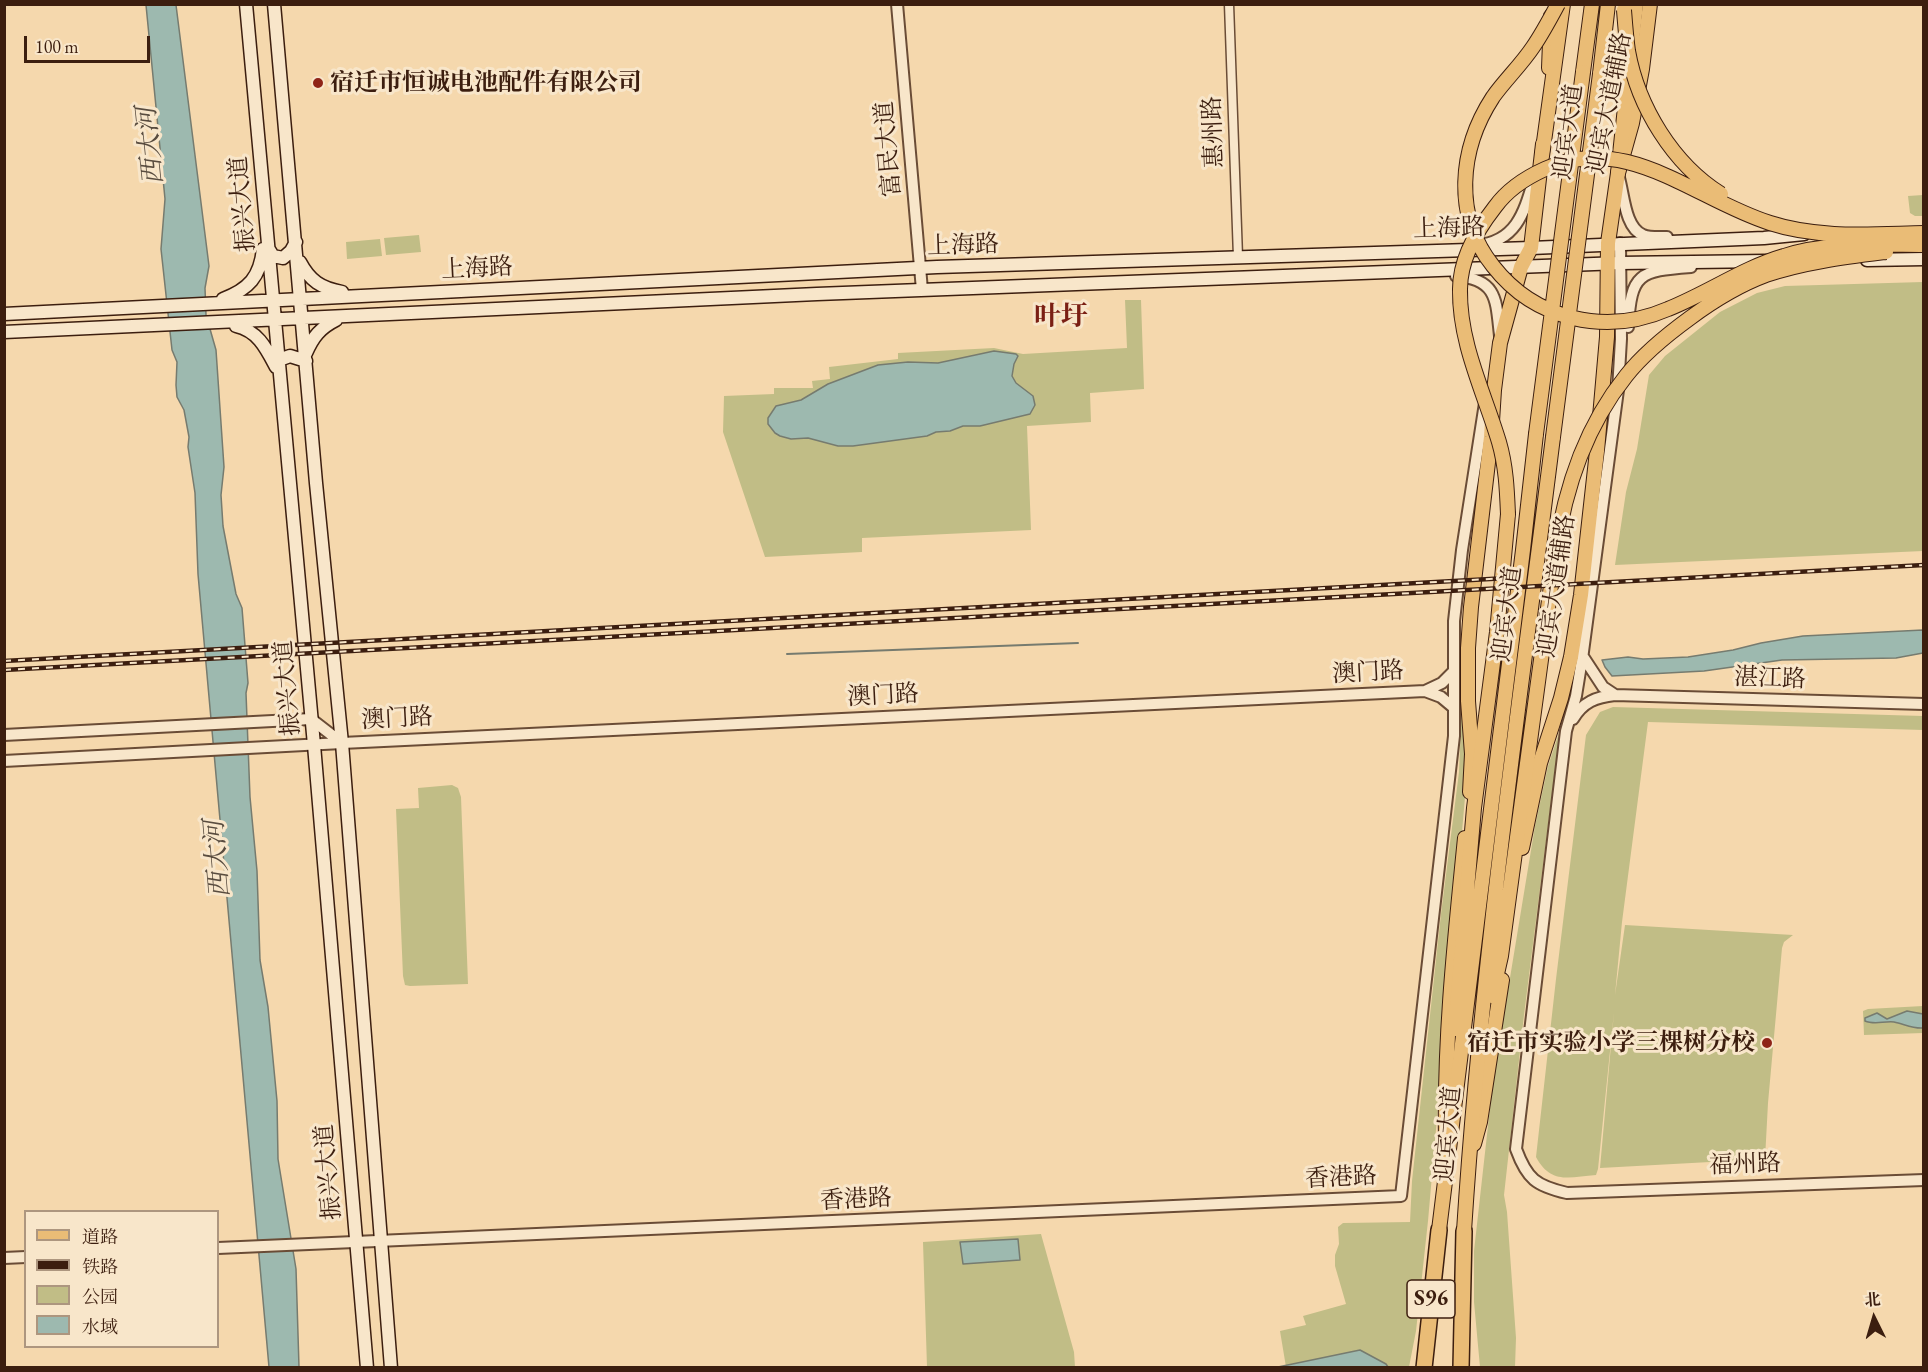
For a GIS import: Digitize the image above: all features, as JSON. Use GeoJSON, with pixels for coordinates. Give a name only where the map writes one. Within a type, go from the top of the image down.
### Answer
{"type":"FeatureCollection","features":[{"type":"Feature","properties":{"kind":"highway","name":"S96"},"geometry":{"type":"LineString","coordinates":[[1424,1368],[1439,1230]]}},
{"type":"Feature","properties":{"kind":"highway","name":"S96"},"geometry":{"type":"LineString","coordinates":[[1461,1368],[1464,1231]]}},
{"type":"Feature","properties":{"kind":"main road","name":"振兴大道"},"geometry":{"type":"LineString","coordinates":[[246,4],[312,719],[367,1368]]}},
{"type":"Feature","properties":{"kind":"main road","name":"振兴大道"},"geometry":{"type":"LineString","coordinates":[[274,4],[316,483],[342,743],[391,1368]]}},
{"type":"Feature","properties":{"kind":"main road"},"geometry":{"type":"LineString","coordinates":[[1542,156],[1552,4]]}},
{"type":"Feature","properties":{"kind":"main road"},"geometry":{"type":"LineString","coordinates":[[1558,4],[1533,48],[1494,97],[1481,119],[1470,146],[1464,171],[1465,200],[1471,227],[1486,257],[1503,279],[1527,300],[1545,310],[1563,316],[1593,322],[1617,323],[1668,309],[1753,267],[1805,250],[1869,244],[1923,247]]}},
{"type":"Feature","properties":{"kind":"main road"},"geometry":{"type":"LineString","coordinates":[[1447,1163],[1445,1078],[1449,1005],[1472,774],[1468,700],[1471,607],[1500,343],[1521,267],[1531,248],[1563,4]]}},
{"type":"Feature","properties":{"kind":"main road","name":"迎宾大道"},"geometry":{"type":"LineString","coordinates":[[1439,1230],[1536,434],[1592,4]]}},
{"type":"Feature","properties":{"kind":"main road","name":"迎宾大道"},"geometry":{"type":"LineString","coordinates":[[1464,1231],[1476,1068],[1494,909],[1608,4]]}},
{"type":"Feature","properties":{"kind":"main road"},"geometry":{"type":"LineString","coordinates":[[1624,4],[1628,51],[1648,110],[1667,142],[1696,176],[1713,189],[1753,210],[1820,230],[1923,233]]}},
{"type":"Feature","properties":{"kind":"main road"},"geometry":{"type":"LineString","coordinates":[[1618,173],[1636,4]]}},
{"type":"Feature","properties":{"kind":"main road","name":"迎宾大道辅路"},"geometry":{"type":"LineString","coordinates":[[1468,1168],[1480,1122],[1489,1051],[1524,835],[1540,763],[1561,698],[1571,657],[1581,595],[1615,263],[1618,173],[1632,123],[1642,69],[1650,4]]}},
{"type":"Feature","properties":{"kind":"main road"},"geometry":{"type":"LineString","coordinates":[[1447,1163],[1458,970],[1474,808],[1497,632],[1508,514],[1506,476],[1500,445],[1461,321],[1460,287],[1466,257],[1482,224],[1499,200],[1518,183],[1558,163],[1585,158],[1623,160],[1650,168],[1744,214],[1770,224],[1796,230],[1842,234],[1923,233]]}},
{"type":"Feature","properties":{"kind":"main road"},"geometry":{"type":"LineString","coordinates":[[211,303],[239,292],[256,276],[261,267],[265,215]]}},
{"type":"Feature","properties":{"kind":"main road","name":"上海路"},"geometry":{"type":"LineString","coordinates":[[4,314],[922,268],[1531,248],[1764,238],[1843,229],[1923,227]]}},
{"type":"Feature","properties":{"kind":"main road"},"geometry":{"type":"LineString","coordinates":[[268,248],[273,255],[283,258],[291,251],[296,241]]}},
{"type":"Feature","properties":{"kind":"main road"},"geometry":{"type":"LineString","coordinates":[[1476,1068],[1501,956],[1564,503],[1574,470],[1591,433],[1626,375],[1679,326],[1717,300],[1765,275],[1799,266],[1923,247]]}},
{"type":"Feature","properties":{"kind":"main road"},"geometry":{"type":"LineString","coordinates":[[298,258],[306,274],[315,283],[327,290],[361,296]]}},
{"type":"Feature","properties":{"kind":"main road","name":"上海路"},"geometry":{"type":"LineString","coordinates":[[4,332],[817,294],[1615,263],[1923,259]]}},
{"type":"Feature","properties":{"kind":"main road"},"geometry":{"type":"LineString","coordinates":[[1015,265],[1012,270],[1013,280],[1019,286]]}},
{"type":"Feature","properties":{"kind":"main road"},"geometry":{"type":"LineString","coordinates":[[812,273],[821,277],[823,281],[822,290],[817,294]]}},
{"type":"Feature","properties":{"kind":"main road"},"geometry":{"type":"LineString","coordinates":[[335,297],[331,308],[333,314],[341,318]]}},
{"type":"Feature","properties":{"kind":"main road"},"geometry":{"type":"LineString","coordinates":[[223,323],[234,316],[236,309],[233,302]]}},
{"type":"Feature","properties":{"kind":"main road"},"geometry":{"type":"LineString","coordinates":[[279,360],[290,356],[306,357],[316,333],[324,326],[341,318]]}},
{"type":"Feature","properties":{"kind":"main road"},"geometry":{"type":"LineString","coordinates":[[223,323],[246,328],[258,336],[280,373]]}},
{"type":"Feature","properties":{"kind":"street","name":"富民大道"},"geometry":{"type":"LineString","coordinates":[[897,4],[922,268],[922,290]]}},
{"type":"Feature","properties":{"kind":"street","name":"惠州路"},"geometry":{"type":"LineString","coordinates":[[1229,4],[1238,257]]}},
{"type":"Feature","properties":{"kind":"street"},"geometry":{"type":"LineString","coordinates":[[1367,253],[1397,248],[1486,244],[1498,240],[1522,217],[1542,156]]}},
{"type":"Feature","properties":{"kind":"street"},"geometry":{"type":"LineString","coordinates":[[1618,173],[1628,219],[1633,229],[1642,235],[1682,238],[1764,238]]}},
{"type":"Feature","properties":{"kind":"street"},"geometry":{"type":"LineString","coordinates":[[1609,457],[1622,398],[1631,292],[1641,278],[1650,273],[1668,269],[1781,261]]}},
{"type":"Feature","properties":{"kind":"street"},"geometry":{"type":"LineString","coordinates":[[1566,731],[1576,696],[1618,390],[1621,339],[1615,263]]}},
{"type":"Feature","properties":{"kind":"street"},"geometry":{"type":"LineString","coordinates":[[1368,273],[1473,277],[1484,283],[1498,311],[1500,343],[1489,379],[1462,550],[1454,621],[1453,707]]}},
{"type":"Feature","properties":{"kind":"street"},"geometry":{"type":"LineString","coordinates":[[1582,655],[1599,682],[1615,695]]}},
{"type":"Feature","properties":{"kind":"street"},"geometry":{"type":"LineString","coordinates":[[1425,691],[1442,683],[1453,672]]}},
{"type":"Feature","properties":{"kind":"street"},"geometry":{"type":"LineString","coordinates":[[1425,691],[1441,697],[1453,707]]}},
{"type":"Feature","properties":{"kind":"street","name":"澳门路"},"geometry":{"type":"LineString","coordinates":[[4,761],[1425,691]]}},
{"type":"Feature","properties":{"kind":"street","name":"湛江路"},"geometry":{"type":"LineString","coordinates":[[1566,731],[1586,703],[1615,695],[1923,704]]}},
{"type":"Feature","properties":{"kind":"street","name":"香港路"},"geometry":{"type":"LineString","coordinates":[[219,1248],[1401,1196],[1454,736],[1453,707]]}},
{"type":"Feature","properties":{"kind":"street"},"geometry":{"type":"LineString","coordinates":[[4,735],[312,719]]}},
{"type":"Feature","properties":{"kind":"street","name":"澳门路"},"geometry":{"type":"LineString","coordinates":[[312,719],[342,743]]}},
{"type":"Feature","properties":{"kind":"street","name":"福州路"},"geometry":{"type":"LineString","coordinates":[[1566,731],[1516,1149],[1527,1174],[1537,1183],[1549,1189],[1567,1193],[1923,1180]]}},
{"type":"Feature","properties":{"kind":"street"},"geometry":{"type":"LineString","coordinates":[[4,1258],[24,1257]]}},
{"type":"Feature","properties":{"kind":"green space"},"geometry":{"type":"Polygon","coordinates":[[[1923,195],[1923,216],[1915,216],[1910,213],[1908,196],[1923,195]]]}},
{"type":"Feature","properties":{"kind":"green space"},"geometry":{"type":"Polygon","coordinates":[[[419,235],[421,252],[386,255],[384,238],[419,235]]]}},
{"type":"Feature","properties":{"kind":"green space"},"geometry":{"type":"Polygon","coordinates":[[[380,239],[382,256],[347,259],[346,242],[380,239]]]}},
{"type":"Feature","properties":{"kind":"green space"},"geometry":{"type":"Polygon","coordinates":[[[1923,282],[1923,551],[1615,565],[1626,492],[1637,449],[1649,375],[1665,356],[1720,312],[1757,293],[1785,286],[1923,282]]]}},
{"type":"Feature","properties":{"kind":"green space"},"geometry":{"type":"Polygon","coordinates":[[[1125,300],[1141,300],[1144,389],[1090,393],[1091,422],[1027,426],[1031,530],[862,538],[862,552],[765,557],[723,432],[724,396],[774,394],[774,388],[813,388],[812,381],[830,379],[829,367],[898,359],[898,353],[994,348],[1023,354],[1127,348],[1125,300]]]}},
{"type":"Feature","properties":{"kind":"green space"},"geometry":{"type":"Polygon","coordinates":[[[1462,700],[1466,786],[1428,1221],[1416,1331],[1409,1367],[1286,1367],[1280,1331],[1306,1325],[1303,1316],[1346,1304],[1335,1266],[1335,1255],[1339,1244],[1338,1227],[1343,1223],[1410,1222],[1412,1181],[1441,914],[1459,772],[1462,700]]]}},
{"type":"Feature","properties":{"kind":"green space"},"geometry":{"type":"Polygon","coordinates":[[[1613,707],[1923,716],[1923,730],[1648,722],[1622,922],[1615,995],[1625,925],[1793,935],[1784,942],[1782,948],[1765,1159],[1600,1168],[1614,1012],[1596,1175],[1570,1178],[1555,1176],[1542,1166],[1536,1157],[1586,735],[1600,712],[1613,707]]]}},
{"type":"Feature","properties":{"kind":"green space"},"geometry":{"type":"Polygon","coordinates":[[[1560,730],[1504,1195],[1516,1338],[1515,1367],[1480,1367],[1474,1302],[1474,1251],[1493,1081],[1535,826],[1548,766],[1560,730]]]}},
{"type":"Feature","properties":{"kind":"green space"},"geometry":{"type":"Polygon","coordinates":[[[452,785],[458,788],[461,797],[468,984],[405,985],[396,809],[419,808],[418,788],[452,785]]]}},
{"type":"Feature","properties":{"kind":"green space"},"geometry":{"type":"Polygon","coordinates":[[[1923,1006],[1923,1033],[1864,1035],[1863,1011],[1923,1006]]]}},
{"type":"Feature","properties":{"kind":"green space"},"geometry":{"type":"Polygon","coordinates":[[[1041,1234],[1074,1352],[1075,1367],[927,1367],[923,1242],[1041,1234]]]}},
{"type":"Feature","properties":{"kind":"water"},"geometry":{"type":"Polygon","coordinates":[[[146,5],[176,5],[209,266],[205,288],[206,315],[216,350],[224,467],[221,495],[223,526],[236,594],[242,608],[248,683],[246,693],[250,797],[257,871],[260,960],[268,1007],[277,1101],[278,1159],[296,1269],[299,1367],[269,1367],[198,574],[195,493],[184,410],[177,397],[177,362],[172,350],[161,249],[165,199],[146,5]]]}},
{"type":"Feature","properties":{"kind":"water"},"geometry":{"type":"Polygon","coordinates":[[[994,351],[1018,356],[1012,376],[1016,383],[1033,396],[1035,405],[1030,414],[980,426],[963,426],[927,436],[853,446],[838,446],[808,438],[791,439],[775,433],[768,424],[768,418],[776,406],[801,400],[828,384],[878,365],[908,362],[938,363],[994,351]]]}},
{"type":"Feature","properties":{"kind":"water"},"geometry":{"type":"Polygon","coordinates":[[[1923,630],[1923,653],[1896,658],[1782,660],[1704,671],[1612,676],[1602,660],[1628,657],[1643,659],[1688,657],[1803,636],[1923,630]]]}},
{"type":"Feature","properties":{"kind":"water"},"geometry":{"type":"Polygon","coordinates":[[[1907,1011],[1923,1014],[1923,1028],[1894,1022],[1865,1021],[1865,1018],[1877,1013],[1887,1019],[1907,1011]]]}},
{"type":"Feature","properties":{"kind":"water"},"geometry":{"type":"Polygon","coordinates":[[[1018,1239],[1020,1260],[963,1264],[960,1242],[1018,1239]]]}},
{"type":"Feature","properties":{"kind":"water"},"geometry":{"type":"Polygon","coordinates":[[[1360,1350],[1388,1367],[1278,1367],[1360,1350]]]}},
{"type":"Feature","properties":{"kind":"waterway"},"geometry":{"type":"LineString","coordinates":[[787,654],[1078,643]]}},
{"type":"Feature","properties":{"kind":"railway"},"geometry":{"type":"LineString","coordinates":[[4,670],[1924,565]]}},
{"type":"Feature","properties":{"kind":"railway"},"geometry":{"type":"LineString","coordinates":[[4,661],[1508,578]]}},
{"type":"Feature","properties":{"kind":"place","name":"宿迁市恒诚电池配件有限公司"},"geometry":{"type":"Point","coordinates":[318,83]}},
{"type":"Feature","properties":{"kind":"place","name":"宿迁市实验小学三棵树分校"},"geometry":{"type":"Point","coordinates":[1767,1043]}},
{"type":"Feature","properties":{"kind":"district","name":"叶圩"},"geometry":{"type":"Point","coordinates":[1061,318]}},
{"type":"Feature","properties":{"kind":"water label","name":"西大河"},"geometry":{"type":"Point","coordinates":[151,146]}},
{"type":"Feature","properties":{"kind":"water label","name":"西大河"},"geometry":{"type":"Point","coordinates":[218,859]}}]}
